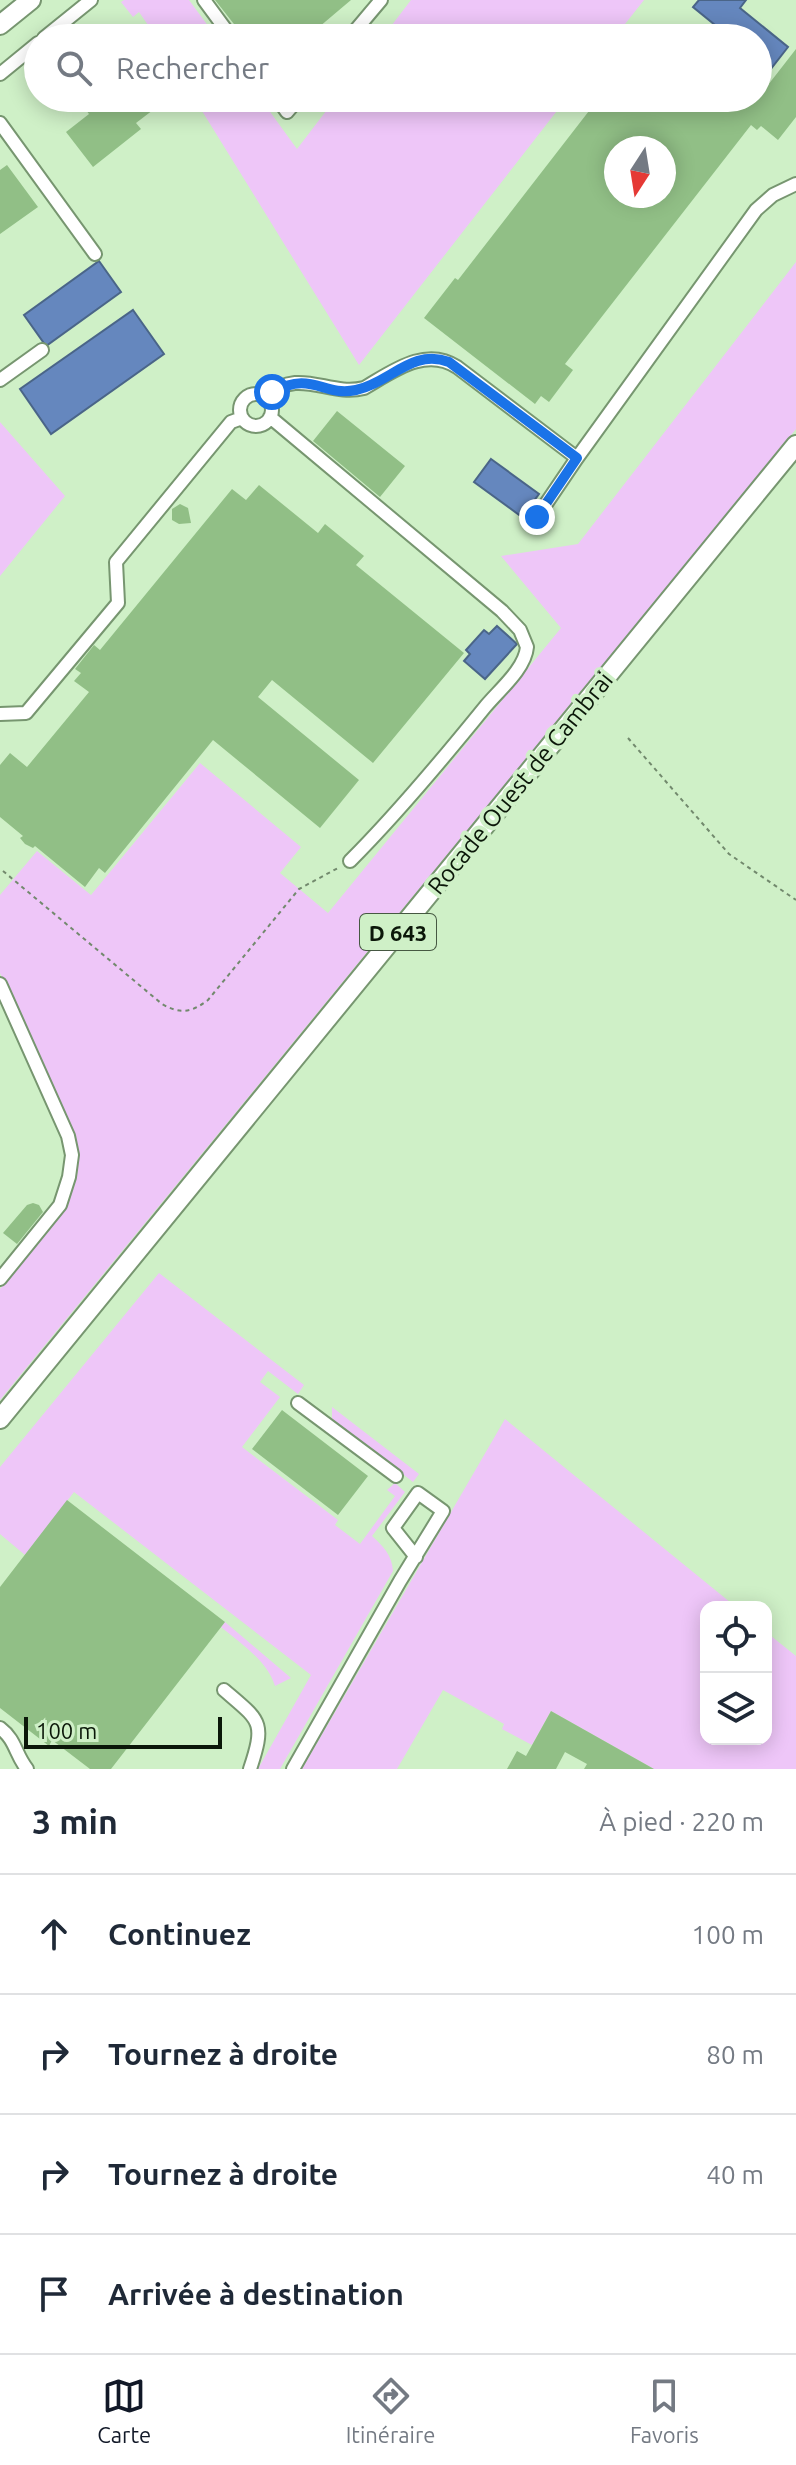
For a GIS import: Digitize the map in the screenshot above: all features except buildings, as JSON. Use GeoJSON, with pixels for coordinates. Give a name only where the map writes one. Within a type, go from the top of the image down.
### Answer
{"type":"FeatureCollection","features":[{"type":"Feature","properties":{"kind":"highway"},"geometry":{"type":"LineString","coordinates":[[0,25],[31,0]]}},
{"type":"Feature","properties":{"kind":"highway","name":"Rocade Ouest de Cambrai"},"geometry":{"type":"LineString","coordinates":[[0,1419],[796,445]]}},
{"type":"Feature","properties":{"kind":"street"},"geometry":{"type":"LineString","coordinates":[[61,24],[91,0]]}},
{"type":"Feature","properties":{"kind":"street"},"geometry":{"type":"LineString","coordinates":[[204,0],[222,24]]}},
{"type":"Feature","properties":{"kind":"street"},"geometry":{"type":"LineString","coordinates":[[361,24],[381,0]]}},
{"type":"Feature","properties":{"kind":"street"},"geometry":{"type":"LineString","coordinates":[[0,74],[24,54]]}},
{"type":"Feature","properties":{"kind":"street"},"geometry":{"type":"LineString","coordinates":[[0,123],[95,254]]}},
{"type":"Feature","properties":{"kind":"street"},"geometry":{"type":"LineString","coordinates":[[537,517],[756,210],[773,195],[796,184]]}},
{"type":"Feature","properties":{"kind":"street"},"geometry":{"type":"LineString","coordinates":[[0,380],[42,350]]}},
{"type":"Feature","properties":{"kind":"street"},"geometry":{"type":"LineString","coordinates":[[266,397],[281,387],[300,382],[356,390],[410,363],[443,360],[457,367],[577,458]]}},
{"type":"Feature","properties":{"kind":"street"},"geometry":{"type":"LineString","coordinates":[[257,394],[266,397],[271,407],[270,417],[263,424],[254,426],[242,418],[241,404],[247,396],[257,394]]}},
{"type":"Feature","properties":{"kind":"street"},"geometry":{"type":"LineString","coordinates":[[270,417],[502,611],[526,638],[523,662],[396,815],[350,861]]}},
{"type":"Feature","properties":{"kind":"street"},"geometry":{"type":"LineString","coordinates":[[0,714],[26,713],[118,603],[116,562],[231,422],[242,418]]}},
{"type":"Feature","properties":{"kind":"street"},"geometry":{"type":"LineString","coordinates":[[0,984],[68,1136],[72,1155],[60,1205],[0,1279]]}},
{"type":"Feature","properties":{"kind":"street"},"geometry":{"type":"LineString","coordinates":[[298,1403],[396,1476]]}},
{"type":"Feature","properties":{"kind":"street"},"geometry":{"type":"LineString","coordinates":[[293,1769],[443,1511],[418,1493],[393,1528],[416,1557]]}},
{"type":"Feature","properties":{"kind":"street"},"geometry":{"type":"LineString","coordinates":[[224,1690],[255,1716],[259,1726],[260,1736],[250,1769]]}},
{"type":"Feature","properties":{"kind":"street"},"geometry":{"type":"LineString","coordinates":[[0,1728],[13,1739],[17,1754],[27,1769]]}},
{"type":"Feature","properties":{"kind":"path"},"geometry":{"type":"LineString","coordinates":[[628,738],[729,854],[796,900]]}},
{"type":"Feature","properties":{"kind":"path"},"geometry":{"type":"LineString","coordinates":[[3,871],[162,1004],[184,1012],[208,1000],[299,889],[350,861]]}},
{"type":"Feature","properties":{"kind":"shaded area"},"geometry":{"type":"Polygon","coordinates":[[[189,0],[207,24],[147,24],[139,12],[133,17],[121,2],[189,0]]]}},
{"type":"Feature","properties":{"kind":"shaded area"},"geometry":{"type":"Polygon","coordinates":[[[411,0],[644,0],[625,24],[393,24],[411,0]]]}},
{"type":"Feature","properties":{"kind":"shaded area"},"geometry":{"type":"Polygon","coordinates":[[[203,112],[270,112],[297,149],[325,112],[556,112],[359,365],[203,112]]]}},
{"type":"Feature","properties":{"kind":"shaded area"},"geometry":{"type":"Polygon","coordinates":[[[796,262],[796,429],[0,1400],[0,1289],[58,1219],[67,1205],[78,1170],[72,1135],[0,973],[0,895],[37,851],[91,895],[200,763],[301,847],[280,873],[328,913],[561,628],[501,556],[578,544],[796,262]]]}},
{"type":"Feature","properties":{"kind":"shaded area"},"geometry":{"type":"Polygon","coordinates":[[[0,422],[65,496],[0,576],[0,422]]]}},
{"type":"Feature","properties":{"kind":"shaded area"},"geometry":{"type":"Polygon","coordinates":[[[159,1273],[304,1385],[298,1394],[268,1371],[260,1382],[280,1397],[242,1447],[338,1520],[335,1525],[360,1544],[395,1496],[387,1490],[395,1483],[405,1492],[372,1536],[386,1551],[393,1571],[280,1769],[258,1769],[311,1675],[74,1492],[25,1555],[0,1534],[0,1467],[159,1273]]]}},
{"type":"Feature","properties":{"kind":"shaded area"},"geometry":{"type":"Polygon","coordinates":[[[332,1407],[419,1474],[413,1482],[332,1419],[332,1407]]]}},
{"type":"Feature","properties":{"kind":"shaded area"},"geometry":{"type":"Polygon","coordinates":[[[505,1419],[729,1601],[700,1601],[700,1745],[772,1745],[772,1637],[796,1656],[796,1769],[654,1769],[551,1711],[532,1745],[502,1729],[504,1724],[443,1690],[397,1769],[302,1769],[505,1419]]]}},
{"type":"Feature","properties":{"kind":"shaded area"},"geometry":{"type":"Polygon","coordinates":[[[225,1622],[291,1678],[275,1686],[260,1660],[221,1627],[225,1622]]]}},
{"type":"Feature","properties":{"kind":"water"},"geometry":{"type":"Polygon","coordinates":[[[699,0],[746,0],[740,8],[760,24],[714,24],[693,7],[699,0]]]}},
{"type":"Feature","properties":{"kind":"water"},"geometry":{"type":"Polygon","coordinates":[[[772,34],[788,47],[772,67],[772,34]]]}},
{"type":"Feature","properties":{"kind":"water"},"geometry":{"type":"Polygon","coordinates":[[[99,261],[121,292],[46,346],[24,315],[99,261]]]}},
{"type":"Feature","properties":{"kind":"water"},"geometry":{"type":"Polygon","coordinates":[[[133,310],[164,354],[51,434],[20,389],[133,310]]]}},
{"type":"Feature","properties":{"kind":"water"},"geometry":{"type":"Polygon","coordinates":[[[491,459],[539,494],[522,517],[474,482],[491,459]]]}},
{"type":"Feature","properties":{"kind":"water"},"geometry":{"type":"Polygon","coordinates":[[[497,626],[517,644],[485,679],[464,661],[470,654],[466,650],[484,630],[489,634],[497,626]]]}},
{"type":"Feature","properties":{"kind":"route"},"geometry":{"type":"LineString","coordinates":[[272,392],[300,382],[356,390],[420,359],[449,362],[577,458],[537,517]]}}]}
